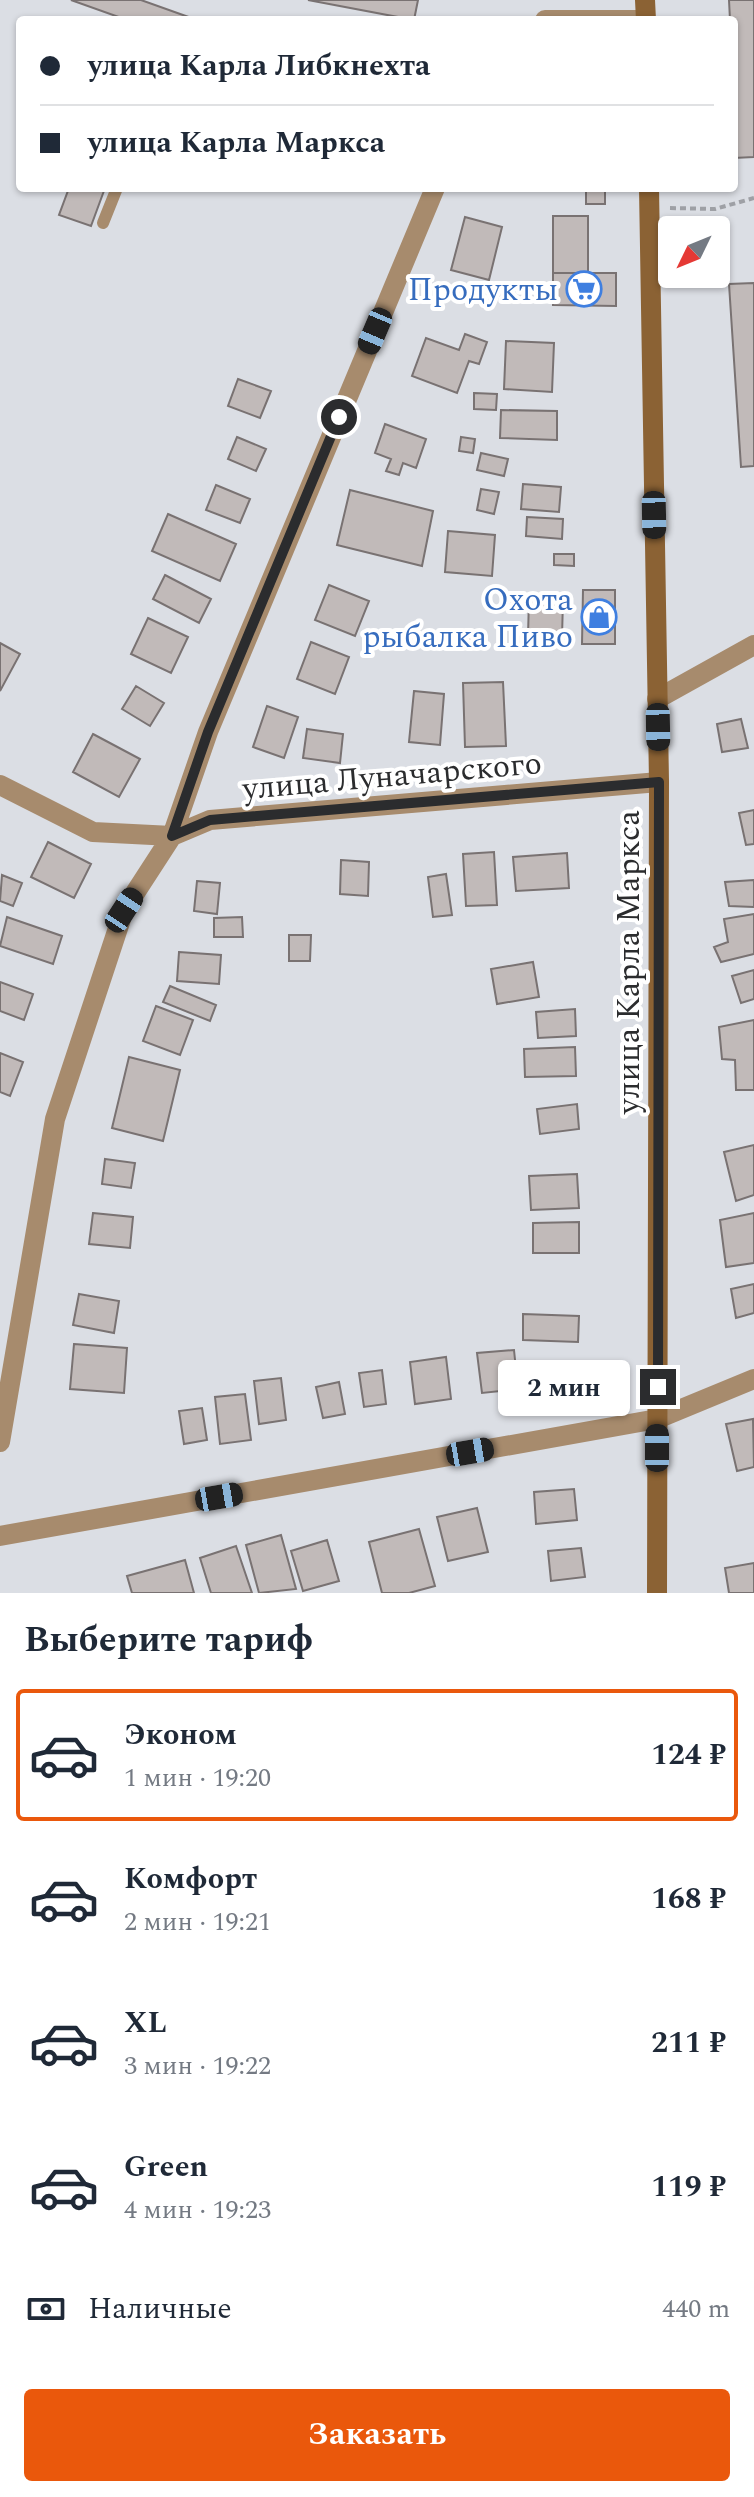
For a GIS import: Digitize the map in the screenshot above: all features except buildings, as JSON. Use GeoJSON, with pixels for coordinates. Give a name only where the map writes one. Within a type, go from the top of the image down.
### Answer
{"type":"FeatureCollection","features":[{"type":"Feature","properties":{"kind":"main road","name":"улица Карла Маркса"},"geometry":{"type":"LineString","coordinates":[[649,198],[659,782],[657,1593]]}},
{"type":"Feature","properties":{"kind":"street"},"geometry":{"type":"LineString","coordinates":[[0,1442],[55,1119],[124,910],[172,836],[208,732],[433,192]]}},
{"type":"Feature","properties":{"kind":"street"},"geometry":{"type":"LineString","coordinates":[[657,699],[754,645]]}},
{"type":"Feature","properties":{"kind":"street","name":"улица Луначарского"},"geometry":{"type":"LineString","coordinates":[[0,785],[93,832],[172,836],[210,820],[659,782]]}},
{"type":"Feature","properties":{"kind":"street"},"geometry":{"type":"LineString","coordinates":[[0,1536],[657,1419],[754,1379]]}},
{"type":"Feature","properties":{"kind":"lane"},"geometry":{"type":"LineString","coordinates":[[103,223],[115,192]]}},
{"type":"Feature","properties":{"kind":"path"},"geometry":{"type":"LineString","coordinates":[[649,198],[715,209],[754,198]]}},
{"type":"Feature","properties":{"kind":"place","name":"Продукты"},"geometry":{"type":"Point","coordinates":[584,289]}},
{"type":"Feature","properties":{"kind":"place","name":"Охота рыбалка Пиво"},"geometry":{"type":"Point","coordinates":[599,617]}},
{"type":"Feature","properties":{"kind":"route"},"geometry":{"type":"LineString","coordinates":[[339,417],[208,732],[172,836],[210,820],[659,782],[658,1387]]}}]}
